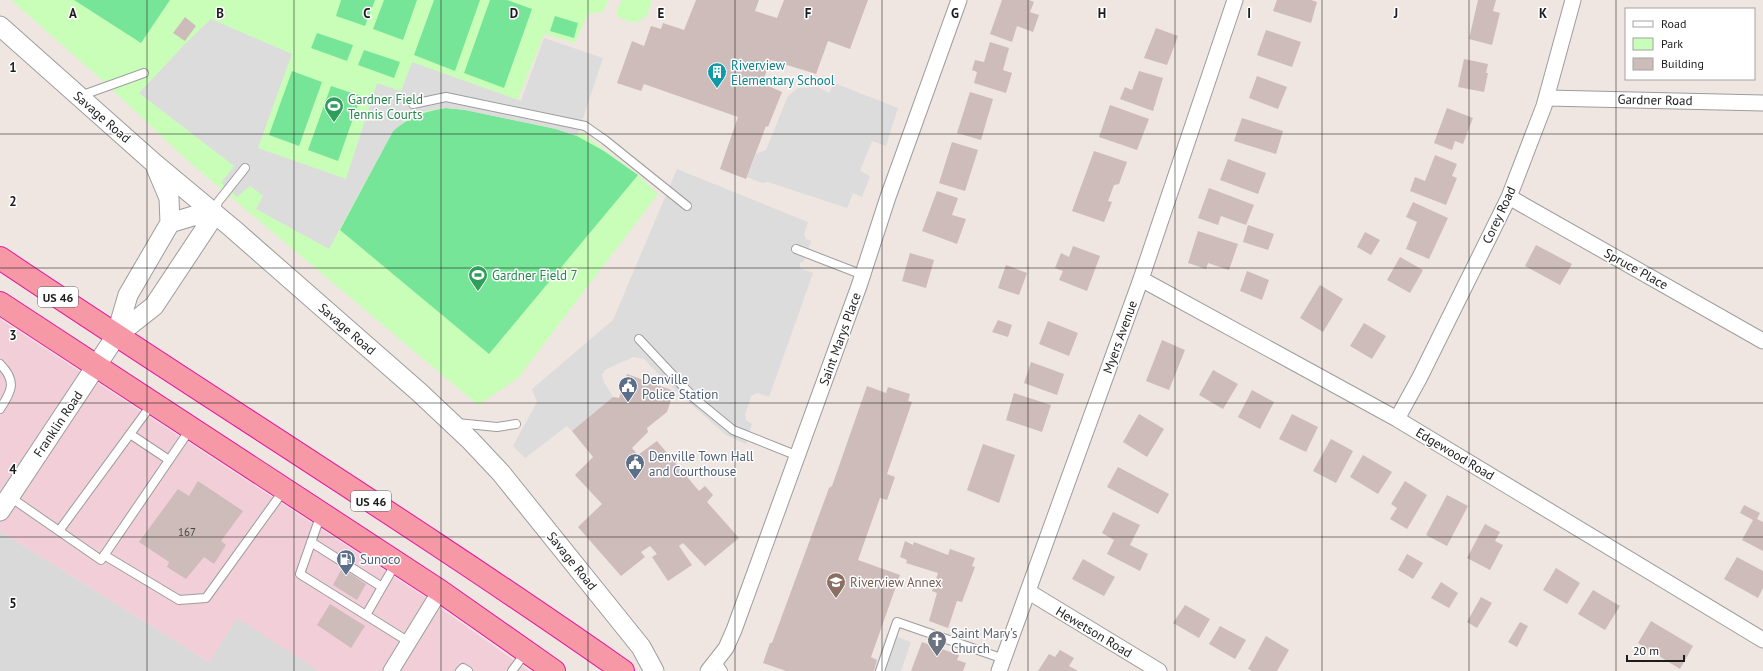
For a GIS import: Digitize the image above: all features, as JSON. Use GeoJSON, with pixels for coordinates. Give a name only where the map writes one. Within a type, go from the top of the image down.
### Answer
{"type":"FeatureCollection","features":[{"type":"Feature","properties":{"kind":"highway","name":"US 46"},"geometry":{"type":"LineString","coordinates":[[0,258],[116,336],[410,526],[536,610],[623,671]]}},
{"type":"Feature","properties":{"kind":"highway","name":"US 46"},"geometry":{"type":"LineString","coordinates":[[0,303],[440,591],[554,671]]}},
{"type":"Feature","properties":{"kind":"street","name":"Saint Marys Place"},"geometry":{"type":"LineString","coordinates":[[716,668],[734,630],[798,456],[959,0]]}},
{"type":"Feature","properties":{"kind":"street","name":"Myers Avenue"},"geometry":{"type":"LineString","coordinates":[[1001,665],[1029,592],[1141,279],[1235,0]]}},
{"type":"Feature","properties":{"kind":"street","name":"Corey Road"},"geometry":{"type":"LineString","coordinates":[[1397,419],[1420,377],[1509,197],[1547,98],[1573,0]]}},
{"type":"Feature","properties":{"kind":"street","name":"Savage Road"},"geometry":{"type":"LineString","coordinates":[[0,26],[154,163],[215,214],[452,422],[501,473],[641,647],[654,671]]}},
{"type":"Feature","properties":{"kind":"street","name":"Gardner Road"},"geometry":{"type":"LineString","coordinates":[[1547,98],[1763,102]]}},
{"type":"Feature","properties":{"kind":"street"},"geometry":{"type":"LineString","coordinates":[[154,163],[169,198],[170,223],[193,216],[215,214]]}},
{"type":"Feature","properties":{"kind":"street","name":"Spruce Place"},"geometry":{"type":"LineString","coordinates":[[1509,197],[1763,341]]}},
{"type":"Feature","properties":{"kind":"street","name":"Franklin Road"},"geometry":{"type":"LineString","coordinates":[[116,336],[154,306],[215,214]]}},
{"type":"Feature","properties":{"kind":"street","name":"Franklin Road"},"geometry":{"type":"LineString","coordinates":[[5,504],[116,336],[128,295],[170,223]]}},
{"type":"Feature","properties":{"kind":"street","name":"Edgewood Road"},"geometry":{"type":"LineString","coordinates":[[1141,279],[1397,419],[1763,640]]}},
{"type":"Feature","properties":{"kind":"street"},"geometry":{"type":"LineString","coordinates":[[391,671],[440,591]]}},
{"type":"Feature","properties":{"kind":"street","name":"Hewetson Road"},"geometry":{"type":"LineString","coordinates":[[1029,592],[1159,671]]}},
{"type":"Feature","properties":{"kind":"lane"},"geometry":{"type":"LineString","coordinates":[[79,97],[144,73]]}},
{"type":"Feature","properties":{"kind":"lane"},"geometry":{"type":"LineString","coordinates":[[413,104],[446,97],[585,126],[605,140],[687,206]]}},
{"type":"Feature","properties":{"kind":"lane"},"geometry":{"type":"LineString","coordinates":[[215,214],[218,202],[245,168]]}},
{"type":"Feature","properties":{"kind":"lane"},"geometry":{"type":"LineString","coordinates":[[796,249],[863,275]]}},
{"type":"Feature","properties":{"kind":"lane"},"geometry":{"type":"LineString","coordinates":[[639,339],[694,398],[733,430],[798,456]]}},
{"type":"Feature","properties":{"kind":"lane"},"geometry":{"type":"LineString","coordinates":[[0,364],[9,372],[12,385],[7,398],[0,409]]}},
{"type":"Feature","properties":{"kind":"lane"},"geometry":{"type":"LineString","coordinates":[[59,531],[153,404]]}},
{"type":"Feature","properties":{"kind":"lane"},"geometry":{"type":"LineString","coordinates":[[452,422],[497,427],[516,424]]}},
{"type":"Feature","properties":{"kind":"lane"},"geometry":{"type":"LineString","coordinates":[[5,504],[59,531],[101,560],[191,428]]}},
{"type":"Feature","properties":{"kind":"lane"},"geometry":{"type":"LineString","coordinates":[[130,434],[169,460]]}},
{"type":"Feature","properties":{"kind":"lane"},"geometry":{"type":"LineString","coordinates":[[104,555],[179,600],[206,598],[285,490]]}},
{"type":"Feature","properties":{"kind":"lane"},"geometry":{"type":"LineString","coordinates":[[321,513],[300,574],[409,642]]}},
{"type":"Feature","properties":{"kind":"lane"},"geometry":{"type":"LineString","coordinates":[[311,542],[382,588]]}},
{"type":"Feature","properties":{"kind":"lane"},"geometry":{"type":"LineString","coordinates":[[366,616],[396,563]]}},
{"type":"Feature","properties":{"kind":"lane"},"geometry":{"type":"LineString","coordinates":[[880,671],[897,622],[1001,665]]}},
{"type":"Feature","properties":{"kind":"lane"},"geometry":{"type":"LineString","coordinates":[[512,671],[527,651]]}},
{"type":"Feature","properties":{"kind":"lane"},"geometry":{"type":"LineString","coordinates":[[460,671],[463,668],[468,671]]}},
{"type":"Feature","properties":{"kind":"shaded area"},"geometry":{"type":"Polygon","coordinates":[[[211,19],[292,54],[258,148],[346,179],[377,83],[401,91],[412,62],[521,101],[544,38],[603,58],[577,136],[556,129],[465,110],[446,108],[419,113],[407,120],[393,131],[329,249],[256,209],[263,196],[250,186],[237,197],[221,183],[234,166],[139,93],[185,44],[211,19]]]}},
{"type":"Feature","properties":{"kind":"shaded area"},"geometry":{"type":"Polygon","coordinates":[[[834,83],[898,108],[886,146],[872,141],[860,171],[870,176],[862,197],[853,193],[847,208],[768,182],[762,183],[747,177],[756,154],[766,150],[788,96],[798,88],[818,87],[829,93],[834,83]]]}},
{"type":"Feature","properties":{"kind":"shaded area"},"geometry":{"type":"Polygon","coordinates":[[[677,169],[808,222],[804,235],[806,239],[811,241],[804,261],[800,263],[800,268],[813,273],[769,397],[757,393],[751,396],[745,415],[746,420],[752,424],[746,444],[726,435],[666,382],[644,359],[633,357],[605,370],[602,375],[604,382],[613,397],[572,431],[567,426],[525,458],[513,446],[537,402],[532,389],[613,320],[677,169]]]}},
{"type":"Feature","properties":{"kind":"shaded area"},"geometry":{"type":"Polygon","coordinates":[[[0,319],[425,597],[529,671],[319,671],[237,618],[209,662],[0,531],[0,319]]]}},
{"type":"Feature","properties":{"kind":"shaded area"},"geometry":{"type":"Polygon","coordinates":[[[0,531],[209,662],[237,617],[319,671],[0,671],[0,531]]]}},
{"type":"Feature","properties":{"kind":"shaded area"},"geometry":{"type":"Polygon","coordinates":[[[887,633],[911,642],[901,671],[874,671],[887,633]]]}},
{"type":"Feature","properties":{"kind":"green space"},"geometry":{"type":"Polygon","coordinates":[[[11,0],[608,0],[603,12],[588,14],[575,43],[544,34],[511,117],[582,133],[638,175],[658,194],[518,378],[478,405],[188,161],[102,80],[11,0]]]}},
{"type":"Feature","properties":{"kind":"green space"},"geometry":{"type":"Polygon","coordinates":[[[74,0],[170,0],[141,43],[74,0]]]}},
{"type":"Feature","properties":{"kind":"green space"},"geometry":{"type":"Polygon","coordinates":[[[341,0],[375,0],[365,26],[336,16],[341,0]]]}},
{"type":"Feature","properties":{"kind":"green space"},"geometry":{"type":"Polygon","coordinates":[[[384,0],[417,0],[403,40],[373,29],[384,0]]]}},
{"type":"Feature","properties":{"kind":"green space"},"geometry":{"type":"Polygon","coordinates":[[[434,0],[480,0],[455,71],[414,55],[434,0]]]}},
{"type":"Feature","properties":{"kind":"green space"},"geometry":{"type":"Polygon","coordinates":[[[490,0],[507,0],[532,9],[504,88],[464,73],[490,0]]]}},
{"type":"Feature","properties":{"kind":"green space"},"geometry":{"type":"Polygon","coordinates":[[[622,0],[652,0],[647,16],[634,23],[619,18],[616,12],[622,0]]]}},
{"type":"Feature","properties":{"kind":"green space"},"geometry":{"type":"Polygon","coordinates":[[[555,16],[578,23],[574,38],[550,31],[555,16]]]}},
{"type":"Feature","properties":{"kind":"green space"},"geometry":{"type":"Polygon","coordinates":[[[317,33],[353,45],[347,61],[311,48],[317,33]]]}},
{"type":"Feature","properties":{"kind":"green space"},"geometry":{"type":"Polygon","coordinates":[[[364,50],[400,62],[394,78],[358,65],[364,50]]]}},
{"type":"Feature","properties":{"kind":"green space","name":"Gardner Field Tennis Courts"},"geometry":{"type":"Polygon","coordinates":[[[292,71],[322,82],[299,146],[269,135],[292,71]]]}},
{"type":"Feature","properties":{"kind":"green space","name":"Gardner Field Tennis Courts"},"geometry":{"type":"Polygon","coordinates":[[[331,86],[361,96],[338,161],[308,150],[331,86]]]}},
{"type":"Feature","properties":{"kind":"green space","name":"Gardner Field 7"},"geometry":{"type":"Polygon","coordinates":[[[446,108],[466,110],[556,129],[577,136],[604,151],[638,175],[489,354],[340,230],[393,131],[418,115],[446,108]]]}},
{"type":"Feature","properties":{"kind":"building","name":"Riverview Elementary School"},"geometry":{"type":"Polygon","coordinates":[[[696,0],[759,0],[755,11],[777,18],[784,0],[868,0],[850,49],[828,41],[816,74],[771,60],[762,83],[782,92],[768,127],[766,126],[746,179],[720,169],[738,117],[644,84],[641,91],[617,83],[632,41],[644,46],[651,26],[661,29],[663,23],[684,30],[696,0]]]}},
{"type":"Feature","properties":{"kind":"building"},"geometry":{"type":"Polygon","coordinates":[[[1002,0],[1029,0],[1034,2],[1030,12],[1039,15],[1033,32],[1017,26],[1012,42],[990,34],[1002,0]]]}},
{"type":"Feature","properties":{"kind":"building"},"geometry":{"type":"Polygon","coordinates":[[[1277,0],[1311,0],[1317,2],[1311,23],[1273,11],[1277,0]]]}},
{"type":"Feature","properties":{"kind":"building"},"geometry":{"type":"Polygon","coordinates":[[[1478,0],[1496,0],[1493,11],[1500,13],[1492,45],[1469,39],[1478,0]]]}},
{"type":"Feature","properties":{"kind":"building"},"geometry":{"type":"Polygon","coordinates":[[[185,17],[196,26],[185,41],[173,33],[185,17]]]}},
{"type":"Feature","properties":{"kind":"building"},"geometry":{"type":"Polygon","coordinates":[[[1156,28],[1178,36],[1167,65],[1144,58],[1156,28]]]}},
{"type":"Feature","properties":{"kind":"building"},"geometry":{"type":"Polygon","coordinates":[[[1266,30],[1301,42],[1292,67],[1257,55],[1266,30]]]}},
{"type":"Feature","properties":{"kind":"building"},"geometry":{"type":"Polygon","coordinates":[[[990,42],[1009,48],[1003,70],[1012,73],[1006,93],[974,83],[977,72],[972,70],[975,60],[984,62],[990,42]]]}},
{"type":"Feature","properties":{"kind":"building"},"geometry":{"type":"Polygon","coordinates":[[[1464,59],[1488,64],[1486,73],[1488,73],[1484,92],[1458,87],[1464,59]]]}},
{"type":"Feature","properties":{"kind":"building"},"geometry":{"type":"Polygon","coordinates":[[[1139,71],[1163,78],[1153,111],[1120,99],[1125,87],[1132,90],[1139,71]]]}},
{"type":"Feature","properties":{"kind":"building"},"geometry":{"type":"Polygon","coordinates":[[[1257,76],[1287,87],[1278,109],[1249,98],[1257,76]]]}},
{"type":"Feature","properties":{"kind":"building"},"geometry":{"type":"Polygon","coordinates":[[[970,92],[993,99],[981,140],[957,133],[970,92]]]}},
{"type":"Feature","properties":{"kind":"building"},"geometry":{"type":"Polygon","coordinates":[[[1110,105],[1149,119],[1137,150],[1099,137],[1110,105]]]}},
{"type":"Feature","properties":{"kind":"building"},"geometry":{"type":"Polygon","coordinates":[[[1447,108],[1473,118],[1463,144],[1455,141],[1452,150],[1434,143],[1447,108]]]}},
{"type":"Feature","properties":{"kind":"building"},"geometry":{"type":"Polygon","coordinates":[[[1242,118],[1283,131],[1276,154],[1234,141],[1242,118]]]}},
{"type":"Feature","properties":{"kind":"building"},"geometry":{"type":"Polygon","coordinates":[[[952,142],[978,150],[965,191],[939,183],[952,142]]]}},
{"type":"Feature","properties":{"kind":"building"},"geometry":{"type":"Polygon","coordinates":[[[1094,151],[1127,162],[1119,184],[1114,185],[1108,201],[1112,202],[1104,222],[1072,211],[1094,151]]]}},
{"type":"Feature","properties":{"kind":"building"},"geometry":{"type":"Polygon","coordinates":[[[1435,155],[1457,164],[1452,176],[1457,178],[1446,205],[1410,191],[1415,177],[1425,181],[1435,155]]]}},
{"type":"Feature","properties":{"kind":"building"},"geometry":{"type":"Polygon","coordinates":[[[1228,159],[1266,173],[1258,194],[1220,180],[1228,159]]]}},
{"type":"Feature","properties":{"kind":"building"},"geometry":{"type":"Polygon","coordinates":[[[1209,188],[1254,205],[1246,225],[1221,216],[1218,225],[1198,218],[1209,188]]]}},
{"type":"Feature","properties":{"kind":"building"},"geometry":{"type":"Polygon","coordinates":[[[937,191],[958,198],[952,215],[966,219],[957,244],[922,231],[937,191]]]}},
{"type":"Feature","properties":{"kind":"building"},"geometry":{"type":"Polygon","coordinates":[[[1413,202],[1448,218],[1429,259],[1406,249],[1417,222],[1406,217],[1413,202]]]}},
{"type":"Feature","properties":{"kind":"building"},"geometry":{"type":"Polygon","coordinates":[[[1248,225],[1274,234],[1268,250],[1243,242],[1248,225]]]}},
{"type":"Feature","properties":{"kind":"building"},"geometry":{"type":"Polygon","coordinates":[[[1198,231],[1238,244],[1229,270],[1208,263],[1206,269],[1188,263],[1198,231]]]}},
{"type":"Feature","properties":{"kind":"building"},"geometry":{"type":"Polygon","coordinates":[[[1365,232],[1380,240],[1371,255],[1357,247],[1365,232]]]}},
{"type":"Feature","properties":{"kind":"building"},"geometry":{"type":"Polygon","coordinates":[[[1536,245],[1572,264],[1560,285],[1525,266],[1536,245]]]}},
{"type":"Feature","properties":{"kind":"building"},"geometry":{"type":"Polygon","coordinates":[[[1073,246],[1100,256],[1087,291],[1059,280],[1063,271],[1055,268],[1061,253],[1069,257],[1073,246]]]}},
{"type":"Feature","properties":{"kind":"building"},"geometry":{"type":"Polygon","coordinates":[[[910,253],[934,260],[926,288],[902,281],[910,253]]]}},
{"type":"Feature","properties":{"kind":"building"},"geometry":{"type":"Polygon","coordinates":[[[1400,257],[1423,270],[1410,293],[1387,280],[1400,257]]]}},
{"type":"Feature","properties":{"kind":"building"},"geometry":{"type":"Polygon","coordinates":[[[1006,265],[1027,273],[1019,295],[998,288],[1006,265]]]}},
{"type":"Feature","properties":{"kind":"building"},"geometry":{"type":"Polygon","coordinates":[[[1247,271],[1269,280],[1262,300],[1240,291],[1247,271]]]}},
{"type":"Feature","properties":{"kind":"building"},"geometry":{"type":"Polygon","coordinates":[[[1320,285],[1343,299],[1323,332],[1300,318],[1320,285]]]}},
{"type":"Feature","properties":{"kind":"building"},"geometry":{"type":"Polygon","coordinates":[[[998,320],[1012,325],[1008,337],[992,332],[998,320]]]}},
{"type":"Feature","properties":{"kind":"building"},"geometry":{"type":"Polygon","coordinates":[[[1048,321],[1078,333],[1069,356],[1039,344],[1048,321]]]}},
{"type":"Feature","properties":{"kind":"building"},"geometry":{"type":"Polygon","coordinates":[[[1364,323],[1386,336],[1372,359],[1350,346],[1364,323]]]}},
{"type":"Feature","properties":{"kind":"building"},"geometry":{"type":"Polygon","coordinates":[[[1162,340],[1185,350],[1169,390],[1146,381],[1162,340]]]}},
{"type":"Feature","properties":{"kind":"building"},"geometry":{"type":"Polygon","coordinates":[[[1031,362],[1064,374],[1057,395],[1024,383],[1031,362]]]}},
{"type":"Feature","properties":{"kind":"building"},"geometry":{"type":"Polygon","coordinates":[[[1213,370],[1238,384],[1223,409],[1199,395],[1213,370]]]}},
{"type":"Feature","properties":{"kind":"building","name":"Denville Town Hall and Courthouse"},"geometry":{"type":"Polygon","coordinates":[[[627,374],[674,391],[667,412],[647,428],[648,432],[632,448],[638,455],[657,441],[699,491],[705,486],[713,495],[707,502],[739,538],[705,566],[683,543],[679,546],[692,565],[668,581],[652,557],[657,554],[650,546],[641,552],[645,557],[621,576],[578,527],[602,504],[575,475],[593,457],[572,431],[613,397],[619,398],[627,374]]]}},
{"type":"Feature","properties":{"kind":"building"},"geometry":{"type":"Polygon","coordinates":[[[867,386],[886,393],[888,387],[910,394],[908,401],[912,402],[887,474],[895,477],[887,500],[880,498],[858,560],[900,575],[871,657],[877,660],[874,671],[786,671],[763,663],[770,643],[772,643],[829,488],[832,486],[867,386]]]}},
{"type":"Feature","properties":{"kind":"building"},"geometry":{"type":"Polygon","coordinates":[[[1252,390],[1274,402],[1260,429],[1238,417],[1252,390]]]}},
{"type":"Feature","properties":{"kind":"building"},"geometry":{"type":"Polygon","coordinates":[[[1014,393],[1051,405],[1042,432],[1006,420],[1014,393]]]}},
{"type":"Feature","properties":{"kind":"building"},"geometry":{"type":"Polygon","coordinates":[[[1139,414],[1164,429],[1147,457],[1123,442],[1139,414]]]}},
{"type":"Feature","properties":{"kind":"building"},"geometry":{"type":"Polygon","coordinates":[[[1292,414],[1318,427],[1306,452],[1279,439],[1292,414]]]}},
{"type":"Feature","properties":{"kind":"building"},"geometry":{"type":"Polygon","coordinates":[[[1331,439],[1353,451],[1336,483],[1313,471],[1331,439]]]}},
{"type":"Feature","properties":{"kind":"building"},"geometry":{"type":"Polygon","coordinates":[[[983,444],[1015,455],[999,503],[967,490],[983,444]]]}},
{"type":"Feature","properties":{"kind":"building"},"geometry":{"type":"Polygon","coordinates":[[[1363,455],[1392,472],[1378,494],[1350,477],[1363,455]]]}},
{"type":"Feature","properties":{"kind":"building"},"geometry":{"type":"Polygon","coordinates":[[[1118,467],[1169,494],[1158,514],[1107,487],[1118,467]]]}},
{"type":"Feature","properties":{"kind":"building"},"geometry":{"type":"Polygon","coordinates":[[[198,481],[243,511],[221,541],[226,545],[214,564],[204,557],[186,579],[167,567],[169,562],[139,542],[178,489],[189,496],[198,481]]]}},
{"type":"Feature","properties":{"kind":"building"},"geometry":{"type":"Polygon","coordinates":[[[1405,481],[1427,495],[1407,529],[1390,519],[1397,508],[1391,504],[1405,481]]]}},
{"type":"Feature","properties":{"kind":"building"},"geometry":{"type":"Polygon","coordinates":[[[1447,495],[1468,506],[1447,546],[1426,535],[1447,495]]]}},
{"type":"Feature","properties":{"kind":"building"},"geometry":{"type":"Polygon","coordinates":[[[1744,505],[1760,513],[1757,519],[1763,522],[1763,551],[1742,540],[1753,520],[1740,513],[1744,505]]]}},
{"type":"Feature","properties":{"kind":"building"},"geometry":{"type":"Polygon","coordinates":[[[1113,512],[1140,525],[1130,545],[1148,554],[1140,571],[1107,554],[1114,540],[1102,533],[1113,512]]]}},
{"type":"Feature","properties":{"kind":"building"},"geometry":{"type":"Polygon","coordinates":[[[1485,524],[1500,532],[1495,541],[1503,545],[1490,570],[1467,558],[1485,524]]]}},
{"type":"Feature","properties":{"kind":"building"},"geometry":{"type":"Polygon","coordinates":[[[905,541],[913,545],[914,542],[948,555],[950,549],[975,558],[972,566],[975,567],[962,602],[957,601],[948,628],[929,621],[937,593],[932,591],[938,573],[906,563],[907,560],[900,557],[905,541]]]}},
{"type":"Feature","properties":{"kind":"building"},"geometry":{"type":"Polygon","coordinates":[[[1407,554],[1423,563],[1413,579],[1398,570],[1407,554]]]}},
{"type":"Feature","properties":{"kind":"building"},"geometry":{"type":"Polygon","coordinates":[[[1737,557],[1763,571],[1763,588],[1758,598],[1724,579],[1737,557]]]}},
{"type":"Feature","properties":{"kind":"building"},"geometry":{"type":"Polygon","coordinates":[[[1083,559],[1115,577],[1104,596],[1072,579],[1083,559]]]}},
{"type":"Feature","properties":{"kind":"building","name":"Sunoco"},"geometry":{"type":"Polygon","coordinates":[[[342,568],[366,584],[357,600],[333,585],[342,568]]]}},
{"type":"Feature","properties":{"kind":"building"},"geometry":{"type":"Polygon","coordinates":[[[1556,568],[1580,583],[1567,604],[1543,590],[1556,568]]]}},
{"type":"Feature","properties":{"kind":"building"},"geometry":{"type":"Polygon","coordinates":[[[1441,582],[1458,593],[1449,608],[1431,598],[1441,582]]]}},
{"type":"Feature","properties":{"kind":"building"},"geometry":{"type":"Polygon","coordinates":[[[1593,590],[1620,606],[1605,630],[1578,614],[1593,590]]]}},
{"type":"Feature","properties":{"kind":"building"},"geometry":{"type":"Polygon","coordinates":[[[1481,597],[1492,603],[1477,628],[1467,622],[1481,597]]]}},
{"type":"Feature","properties":{"kind":"building"},"geometry":{"type":"Polygon","coordinates":[[[330,604],[365,626],[351,648],[317,625],[330,604]]]}},
{"type":"Feature","properties":{"kind":"building"},"geometry":{"type":"Polygon","coordinates":[[[1185,605],[1210,619],[1199,638],[1173,623],[1185,605]]]}},
{"type":"Feature","properties":{"kind":"building"},"geometry":{"type":"Polygon","coordinates":[[[1651,621],[1693,646],[1680,669],[1638,643],[1651,621]]]}},
{"type":"Feature","properties":{"kind":"building"},"geometry":{"type":"Polygon","coordinates":[[[1520,622],[1528,626],[1517,647],[1508,642],[1520,622]]]}},
{"type":"Feature","properties":{"kind":"building"},"geometry":{"type":"Polygon","coordinates":[[[1220,626],[1246,640],[1235,659],[1209,644],[1220,626]]]}},
{"type":"Feature","properties":{"kind":"building"},"geometry":{"type":"Polygon","coordinates":[[[1266,636],[1289,650],[1277,671],[1252,671],[1248,669],[1266,636]]]}},
{"type":"Feature","properties":{"kind":"building","name":"Saint Mary's Church"},"geometry":{"type":"Polygon","coordinates":[[[922,642],[959,655],[957,660],[966,663],[963,671],[911,671],[922,642]]]}},
{"type":"Feature","properties":{"kind":"building"},"geometry":{"type":"Polygon","coordinates":[[[1060,650],[1074,658],[1069,666],[1078,671],[1038,671],[1049,654],[1055,657],[1060,650]]]}},
{"type":"Feature","properties":{"kind":"place","name":"Riverview Elementary School"},"geometry":{"type":"Point","coordinates":[717,89]}},
{"type":"Feature","properties":{"kind":"place","name":"Gardner Field Tennis Courts"},"geometry":{"type":"Point","coordinates":[334,123]}},
{"type":"Feature","properties":{"kind":"place","name":"Gardner Field 7"},"geometry":{"type":"Point","coordinates":[478,292]}},
{"type":"Feature","properties":{"kind":"place","name":"Denville Police Station"},"geometry":{"type":"Point","coordinates":[628,403]}},
{"type":"Feature","properties":{"kind":"place","name":"Denville Town Hall and Courthouse"},"geometry":{"type":"Point","coordinates":[635,480]}},
{"type":"Feature","properties":{"kind":"place","name":"Sunoco"},"geometry":{"type":"Point","coordinates":[346,576]}},
{"type":"Feature","properties":{"kind":"place","name":"Riverview Annex"},"geometry":{"type":"Point","coordinates":[836,599]}},
{"type":"Feature","properties":{"kind":"place","name":"Saint Mary's Church"},"geometry":{"type":"Point","coordinates":[937,657]}}]}
